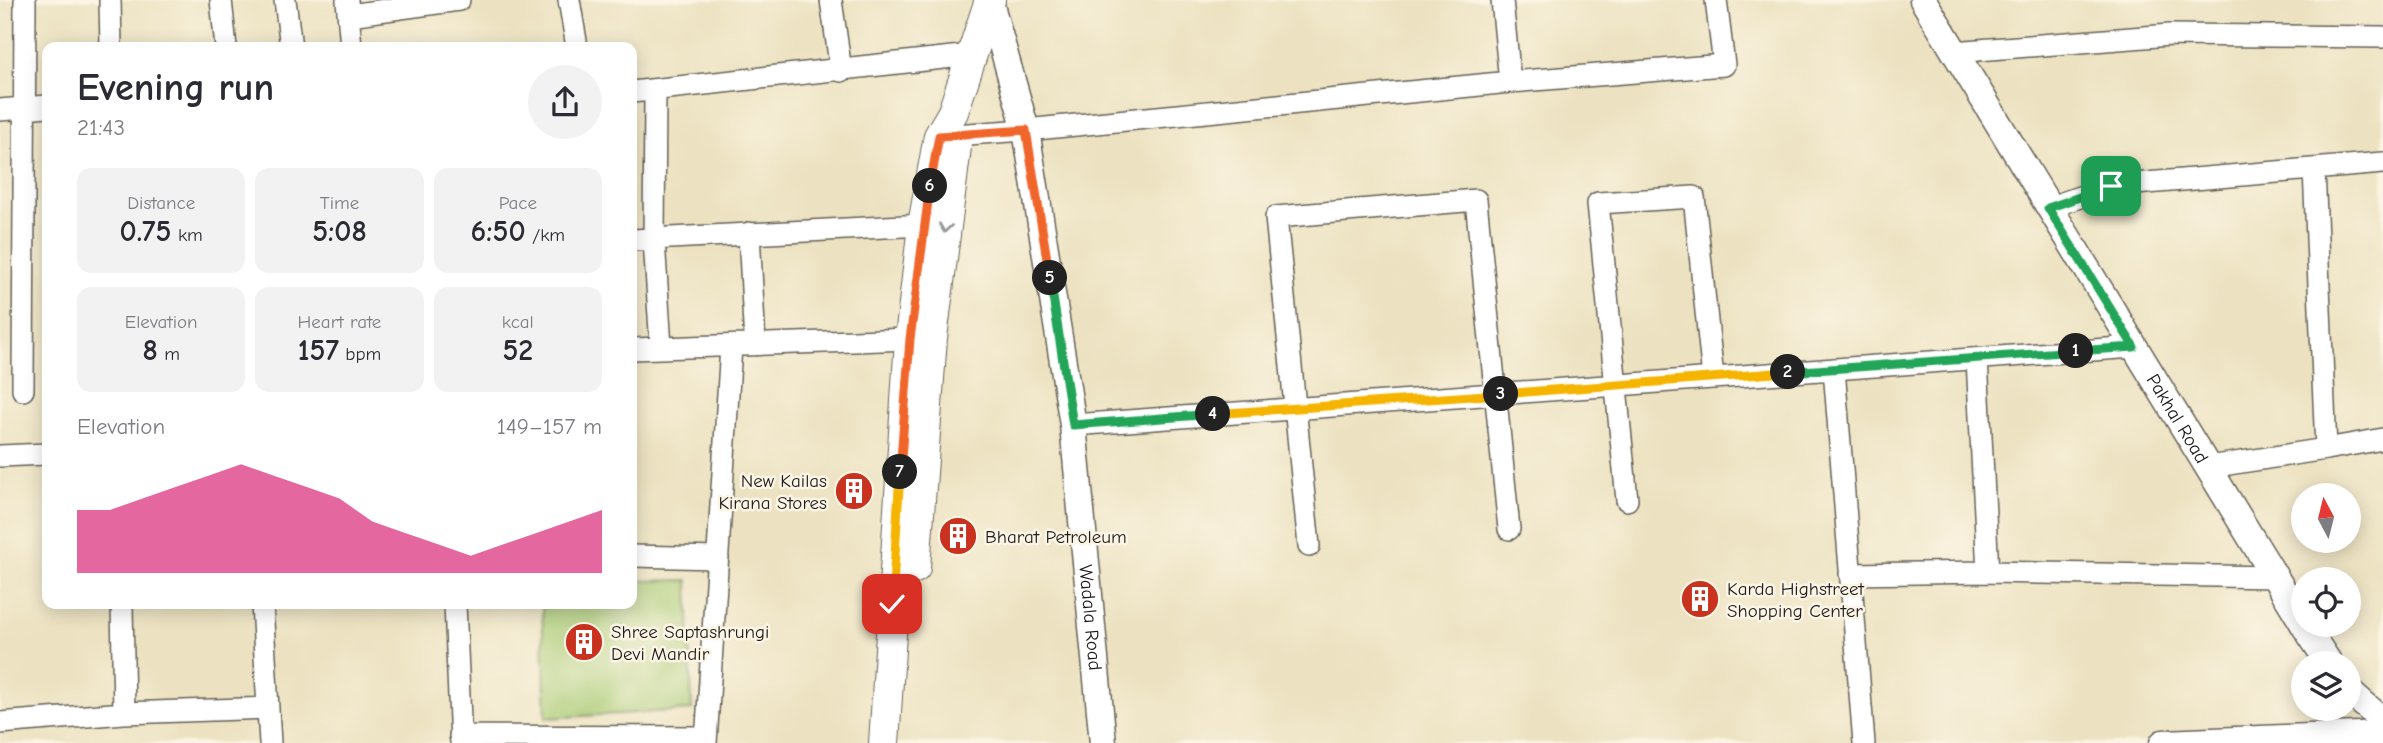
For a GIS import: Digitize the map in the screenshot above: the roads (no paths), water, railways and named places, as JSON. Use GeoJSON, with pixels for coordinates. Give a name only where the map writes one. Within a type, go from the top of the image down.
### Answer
{"type":"FeatureCollection","features":[{"type":"Feature","properties":{"kind":"main road"},"geometry":{"type":"LineString","coordinates":[[901,743],[910,339],[923,225],[971,54],[990,1]]}},
{"type":"Feature","properties":{"kind":"main road"},"geometry":{"type":"LineString","coordinates":[[884,743],[908,520],[932,338],[950,128]]}},
{"type":"Feature","properties":{"kind":"street"},"geometry":{"type":"LineString","coordinates":[[23,390],[25,0]]}},
{"type":"Feature","properties":{"kind":"street"},"geometry":{"type":"LineString","coordinates":[[110,0],[111,42]]}},
{"type":"Feature","properties":{"kind":"street"},"geometry":{"type":"LineString","coordinates":[[221,0],[225,42]]}},
{"type":"Feature","properties":{"kind":"street"},"geometry":{"type":"LineString","coordinates":[[285,0],[289,42]]}},
{"type":"Feature","properties":{"kind":"street"},"geometry":{"type":"LineString","coordinates":[[351,42],[348,7],[459,0]]}},
{"type":"Feature","properties":{"kind":"street"},"geometry":{"type":"LineString","coordinates":[[569,0],[576,42]]}},
{"type":"Feature","properties":{"kind":"street"},"geometry":{"type":"LineString","coordinates":[[831,0],[841,71]]}},
{"type":"Feature","properties":{"kind":"street"},"geometry":{"type":"LineString","coordinates":[[1502,0],[1510,82]]}},
{"type":"Feature","properties":{"kind":"street"},"geometry":{"type":"LineString","coordinates":[[950,128],[1026,130],[1510,82],[1724,65],[1716,0]]}},
{"type":"Feature","properties":{"kind":"street","name":"Pakhal Road"},"geometry":{"type":"LineString","coordinates":[[1923,0],[1952,52],[2291,603]]}},
{"type":"Feature","properties":{"kind":"street","name":"Wadala Road"},"geometry":{"type":"LineString","coordinates":[[990,1],[1026,130],[1073,425],[1104,741]]}},
{"type":"Feature","properties":{"kind":"street"},"geometry":{"type":"LineString","coordinates":[[1952,52],[2170,35],[2383,37]]}},
{"type":"Feature","properties":{"kind":"street"},"geometry":{"type":"LineString","coordinates":[[637,92],[841,71],[971,54]]}},
{"type":"Feature","properties":{"kind":"street"},"geometry":{"type":"LineString","coordinates":[[655,90],[654,240],[661,347]]}},
{"type":"Feature","properties":{"kind":"street"},"geometry":{"type":"LineString","coordinates":[[0,110],[42,107]]}},
{"type":"Feature","properties":{"kind":"street"},"geometry":{"type":"LineString","coordinates":[[2048,208],[2111,186],[2383,163]]}},
{"type":"Feature","properties":{"kind":"street"},"geometry":{"type":"LineString","coordinates":[[2314,169],[2326,449]]}},
{"type":"Feature","properties":{"kind":"street"},"geometry":{"type":"LineString","coordinates":[[1627,500],[1598,203],[1694,197],[1713,378]]}},
{"type":"Feature","properties":{"kind":"street"},"geometry":{"type":"LineString","coordinates":[[1309,547],[1276,217],[1476,200],[1509,529]]}},
{"type":"Feature","properties":{"kind":"street"},"geometry":{"type":"LineString","coordinates":[[637,240],[923,225]]}},
{"type":"Feature","properties":{"kind":"street"},"geometry":{"type":"LineString","coordinates":[[749,233],[755,345]]}},
{"type":"Feature","properties":{"kind":"street"},"geometry":{"type":"LineString","coordinates":[[637,349],[910,339]]}},
{"type":"Feature","properties":{"kind":"street"},"geometry":{"type":"LineString","coordinates":[[455,609],[461,739],[706,740],[731,346]]}},
{"type":"Feature","properties":{"kind":"street"},"geometry":{"type":"LineString","coordinates":[[1073,425],[2134,347]]}},
{"type":"Feature","properties":{"kind":"street"},"geometry":{"type":"LineString","coordinates":[[1977,359],[1988,572]]}},
{"type":"Feature","properties":{"kind":"street"},"geometry":{"type":"LineString","coordinates":[[1835,369],[1864,743]]}},
{"type":"Feature","properties":{"kind":"street"},"geometry":{"type":"LineString","coordinates":[[2209,467],[2383,439]]}},
{"type":"Feature","properties":{"kind":"street"},"geometry":{"type":"LineString","coordinates":[[0,456],[42,454]]}},
{"type":"Feature","properties":{"kind":"street"},"geometry":{"type":"LineString","coordinates":[[637,556],[718,558]]}},
{"type":"Feature","properties":{"kind":"street"},"geometry":{"type":"LineString","coordinates":[[1850,574],[1988,572],[2275,577]]}},
{"type":"Feature","properties":{"kind":"street"},"geometry":{"type":"LineString","coordinates":[[122,609],[124,713]]}},
{"type":"Feature","properties":{"kind":"street"},"geometry":{"type":"LineString","coordinates":[[262,609],[270,743]]}},
{"type":"Feature","properties":{"kind":"street"},"geometry":{"type":"LineString","coordinates":[[2361,702],[2383,721]]}},
{"type":"Feature","properties":{"kind":"street"},"geometry":{"type":"LineString","coordinates":[[0,723],[124,713],[268,708]]}},
{"type":"Feature","properties":{"kind":"street"},"geometry":{"type":"LineString","coordinates":[[2163,743],[2383,734]]}},
{"type":"Feature","properties":{"kind":"place","name":"New Kailas Kirana Stores"},"geometry":{"type":"Point","coordinates":[854,491]}},
{"type":"Feature","properties":{"kind":"place","name":"Bharat Petroleum"},"geometry":{"type":"Point","coordinates":[958,536]}},
{"type":"Feature","properties":{"kind":"place","name":"Karda Highstreet Shopping Center"},"geometry":{"type":"Point","coordinates":[1700,599]}},
{"type":"Feature","properties":{"kind":"place","name":"Shree Saptashrungi Devi Mandir"},"geometry":{"type":"Point","coordinates":[584,642]}}]}
